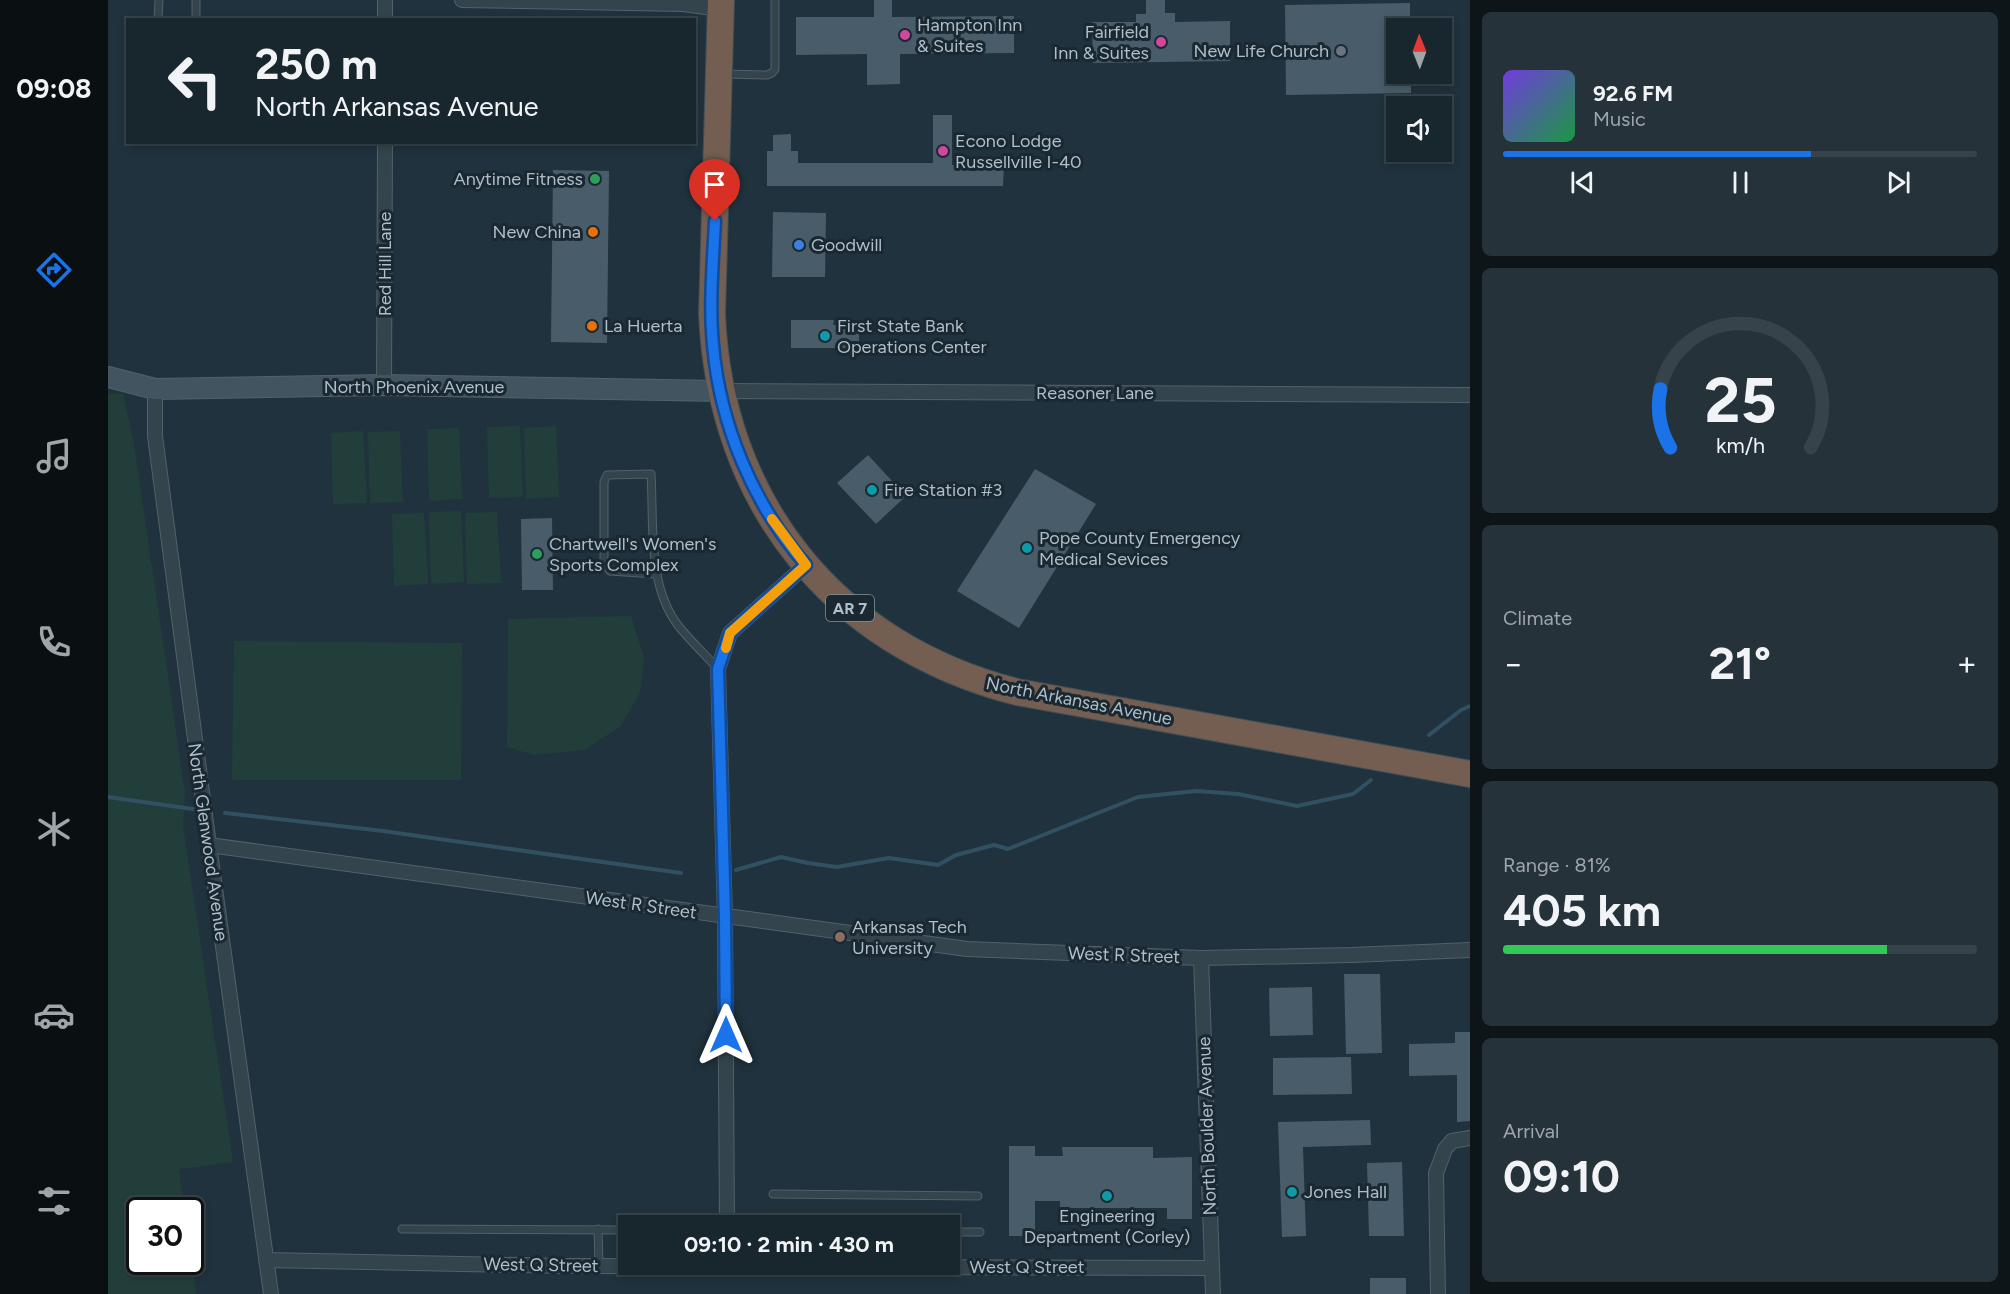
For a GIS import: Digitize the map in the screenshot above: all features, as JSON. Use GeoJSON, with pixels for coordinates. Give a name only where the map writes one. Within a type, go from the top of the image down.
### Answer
{"type":"FeatureCollection","features":[{"type":"Feature","properties":{"kind":"highway","name":"North Arkansas Avenue"},"geometry":{"type":"LineString","coordinates":[[721,4],[712,314],[713,346],[720,391],[734,440],[746,471],[777,527],[806,565],[841,601],[892,640],[930,661],[980,682],[1017,692],[1470,774]]}},
{"type":"Feature","properties":{"kind":"street"},"geometry":{"type":"LineString","coordinates":[[385,0],[385,18]]}},
{"type":"Feature","properties":{"kind":"street"},"geometry":{"type":"LineString","coordinates":[[462,0],[721,4]]}},
{"type":"Feature","properties":{"kind":"street","name":"Red Hill Lane"},"geometry":{"type":"LineString","coordinates":[[384,385],[385,144]]}},
{"type":"Feature","properties":{"kind":"street","name":"North Phoenix Avenue"},"geometry":{"type":"LineString","coordinates":[[108,377],[155,389],[384,385],[720,391]]}},
{"type":"Feature","properties":{"kind":"street","name":"North Glenwood Avenue"},"geometry":{"type":"LineString","coordinates":[[155,389],[155,436],[208,845],[271,1294]]}},
{"type":"Feature","properties":{"kind":"street","name":"Reasoner Lane"},"geometry":{"type":"LineString","coordinates":[[720,391],[1470,395]]}},
{"type":"Feature","properties":{"kind":"street"},"geometry":{"type":"LineString","coordinates":[[727,1215],[725,917],[718,669],[730,633],[806,565]]}},
{"type":"Feature","properties":{"kind":"street","name":"West R Street"},"geometry":{"type":"LineString","coordinates":[[208,845],[967,949],[1201,958],[1470,951]]}},
{"type":"Feature","properties":{"kind":"street","name":"North Boulder Avenue"},"geometry":{"type":"LineString","coordinates":[[1201,958],[1213,1294]]}},
{"type":"Feature","properties":{"kind":"street"},"geometry":{"type":"LineString","coordinates":[[1438,1294],[1436,1173],[1445,1149],[1452,1141],[1470,1138]]}},
{"type":"Feature","properties":{"kind":"street","name":"West Q Street"},"geometry":{"type":"LineString","coordinates":[[266,1260],[618,1265]]}},
{"type":"Feature","properties":{"kind":"street","name":"West Q Street"},"geometry":{"type":"LineString","coordinates":[[960,1266],[1212,1268]]}},
{"type":"Feature","properties":{"kind":"lane"},"geometry":{"type":"LineString","coordinates":[[158,18],[159,0]]}},
{"type":"Feature","properties":{"kind":"lane"},"geometry":{"type":"LineString","coordinates":[[195,0],[196,18]]}},
{"type":"Feature","properties":{"kind":"lane"},"geometry":{"type":"LineString","coordinates":[[719,74],[767,75],[772,73],[775,69],[776,0]]}},
{"type":"Feature","properties":{"kind":"lane"},"geometry":{"type":"LineString","coordinates":[[655,574],[610,571],[604,563],[604,482],[607,475],[651,474],[655,574],[666,604],[677,624],[718,669]]}},
{"type":"Feature","properties":{"kind":"lane"},"geometry":{"type":"LineString","coordinates":[[773,1194],[978,1196]]}},
{"type":"Feature","properties":{"kind":"lane"},"geometry":{"type":"LineString","coordinates":[[402,1229],[618,1230]]}},
{"type":"Feature","properties":{"kind":"lane"},"geometry":{"type":"LineString","coordinates":[[598,1229],[599,1265]]}},
{"type":"Feature","properties":{"kind":"lane"},"geometry":{"type":"LineString","coordinates":[[960,1232],[980,1232]]}},
{"type":"Feature","properties":{"kind":"green space"},"geometry":{"type":"Polygon","coordinates":[[[108,394],[123,394],[134,444],[185,793],[183,826],[233,1162],[179,1169],[182,1197],[126,1197],[126,1275],[194,1275],[196,1294],[108,1294],[108,394]]]}},
{"type":"Feature","properties":{"kind":"green space"},"geometry":{"type":"Polygon","coordinates":[[[520,426],[523,497],[489,498],[487,427],[520,426]]]}},
{"type":"Feature","properties":{"kind":"green space"},"geometry":{"type":"Polygon","coordinates":[[[556,426],[559,497],[526,499],[524,428],[556,426]]]}},
{"type":"Feature","properties":{"kind":"green space"},"geometry":{"type":"Polygon","coordinates":[[[459,428],[462,499],[429,501],[427,429],[459,428]]]}},
{"type":"Feature","properties":{"kind":"green space"},"geometry":{"type":"Polygon","coordinates":[[[363,431],[367,503],[333,504],[331,433],[363,431]]]}},
{"type":"Feature","properties":{"kind":"green space"},"geometry":{"type":"Polygon","coordinates":[[[400,431],[403,502],[370,503],[368,432],[400,431]]]}},
{"type":"Feature","properties":{"kind":"green space"},"geometry":{"type":"Polygon","coordinates":[[[461,511],[464,582],[431,584],[429,512],[461,511]]]}},
{"type":"Feature","properties":{"kind":"green space"},"geometry":{"type":"Polygon","coordinates":[[[497,512],[501,583],[467,584],[465,513],[497,512]]]}},
{"type":"Feature","properties":{"kind":"green space"},"geometry":{"type":"Polygon","coordinates":[[[424,513],[428,584],[394,586],[392,514],[424,513]]]}},
{"type":"Feature","properties":{"kind":"green space"},"geometry":{"type":"Polygon","coordinates":[[[631,616],[644,657],[640,693],[620,727],[584,750],[534,755],[507,747],[508,619],[631,616]]]}},
{"type":"Feature","properties":{"kind":"green space"},"geometry":{"type":"Polygon","coordinates":[[[234,641],[462,643],[461,780],[232,780],[234,641]]]}},
{"type":"Feature","properties":{"kind":"building","name":"Hampton Inn & Suites"},"geometry":{"type":"Polygon","coordinates":[[[874,0],[892,0],[892,17],[1014,16],[1014,53],[900,54],[900,84],[867,85],[867,54],[796,55],[796,17],[874,17],[874,0]]]}},
{"type":"Feature","properties":{"kind":"building","name":"Fairfield Inn & Suites"},"geometry":{"type":"Polygon","coordinates":[[[1146,0],[1165,0],[1165,13],[1175,13],[1175,22],[1230,21],[1230,61],[1093,63],[1092,22],[1136,22],[1136,14],[1146,14],[1146,0]]]}},
{"type":"Feature","properties":{"kind":"building","name":"New Life Church"},"geometry":{"type":"Polygon","coordinates":[[[1410,3],[1410,18],[1386,18],[1386,84],[1411,84],[1411,93],[1286,95],[1285,5],[1410,3]]]}},
{"type":"Feature","properties":{"kind":"building","name":"Econo Lodge Russellville I-40"},"geometry":{"type":"Polygon","coordinates":[[[933,115],[952,115],[952,165],[1004,165],[1003,186],[767,186],[767,151],[773,151],[773,135],[791,134],[791,151],[798,151],[798,163],[933,163],[933,115]]]}},
{"type":"Feature","properties":{"kind":"building"},"geometry":{"type":"Polygon","coordinates":[[[553,170],[609,171],[607,343],[551,342],[553,170]]]}},
{"type":"Feature","properties":{"kind":"building","name":"Goodwill"},"geometry":{"type":"Polygon","coordinates":[[[773,212],[826,213],[825,277],[772,277],[773,212]]]}},
{"type":"Feature","properties":{"kind":"building","name":"First State Bank Operations Center"},"geometry":{"type":"Polygon","coordinates":[[[791,320],[834,320],[833,325],[859,325],[859,348],[791,348],[791,320]]]}},
{"type":"Feature","properties":{"kind":"building","name":"Fire Station #3"},"geometry":{"type":"Polygon","coordinates":[[[868,455],[906,496],[876,524],[837,483],[868,455]]]}},
{"type":"Feature","properties":{"kind":"building","name":"Pope County Emergency Medical Sevices"},"geometry":{"type":"Polygon","coordinates":[[[1035,469],[1096,504],[1019,628],[957,591],[1035,469]]]}},
{"type":"Feature","properties":{"kind":"building","name":"Chartwell's Women's Sports Complex"},"geometry":{"type":"Polygon","coordinates":[[[552,518],[553,590],[522,590],[521,519],[552,518]]]}},
{"type":"Feature","properties":{"kind":"building"},"geometry":{"type":"Polygon","coordinates":[[[1344,974],[1380,974],[1382,1053],[1346,1054],[1344,974]]]}},
{"type":"Feature","properties":{"kind":"building"},"geometry":{"type":"Polygon","coordinates":[[[1312,987],[1313,1035],[1270,1036],[1269,988],[1312,987]]]}},
{"type":"Feature","properties":{"kind":"building"},"geometry":{"type":"Polygon","coordinates":[[[1455,1032],[1470,1032],[1470,1121],[1457,1122],[1457,1075],[1409,1076],[1409,1044],[1455,1043],[1455,1032]]]}},
{"type":"Feature","properties":{"kind":"building"},"geometry":{"type":"Polygon","coordinates":[[[1351,1057],[1352,1094],[1273,1095],[1273,1058],[1351,1057]]]}},
{"type":"Feature","properties":{"kind":"building","name":"Jones Hall"},"geometry":{"type":"Polygon","coordinates":[[[1370,1120],[1371,1145],[1303,1147],[1306,1236],[1282,1237],[1278,1122],[1370,1120]]]}},
{"type":"Feature","properties":{"kind":"building","name":"Engineering Department (Corley)"},"geometry":{"type":"Polygon","coordinates":[[[1009,1146],[1035,1146],[1035,1156],[1063,1156],[1062,1147],[1153,1147],[1153,1158],[1192,1157],[1192,1219],[1167,1219],[1167,1208],[1060,1208],[1060,1201],[1035,1201],[1035,1236],[1009,1236],[1009,1146]]]}},
{"type":"Feature","properties":{"kind":"building"},"geometry":{"type":"Polygon","coordinates":[[[1402,1162],[1404,1236],[1369,1236],[1367,1163],[1402,1162]]]}},
{"type":"Feature","properties":{"kind":"building"},"geometry":{"type":"Polygon","coordinates":[[[1370,1278],[1406,1278],[1406,1294],[1370,1294],[1370,1278]]]}},
{"type":"Feature","properties":{"kind":"waterway"},"geometry":{"type":"LineString","coordinates":[[1429,735],[1461,710],[1470,706]]}},
{"type":"Feature","properties":{"kind":"waterway"},"geometry":{"type":"LineString","coordinates":[[736,870],[781,857],[837,867],[889,858],[938,865],[956,855],[994,845],[1008,849],[1138,797],[1196,791],[1238,794],[1297,806],[1353,794],[1371,780]]}},
{"type":"Feature","properties":{"kind":"waterway"},"geometry":{"type":"LineString","coordinates":[[108,797],[193,809]]}},
{"type":"Feature","properties":{"kind":"waterway"},"geometry":{"type":"LineString","coordinates":[[225,813],[383,831],[681,873]]}},
{"type":"Feature","properties":{"kind":"slow traffic"},"geometry":{"type":"LineString","coordinates":[[726,648],[730,633],[806,565],[772,519]]}},
{"type":"Feature","properties":{"kind":"place","name":"Hampton Inn & Suites"},"geometry":{"type":"Point","coordinates":[905,35]}},
{"type":"Feature","properties":{"kind":"place","name":"Fairfield Inn & Suites"},"geometry":{"type":"Point","coordinates":[1161,42]}},
{"type":"Feature","properties":{"kind":"place","name":"New Life Church"},"geometry":{"type":"Point","coordinates":[1341,51]}},
{"type":"Feature","properties":{"kind":"place","name":"Econo Lodge Russellville I-40"},"geometry":{"type":"Point","coordinates":[943,151]}},
{"type":"Feature","properties":{"kind":"place","name":"Anytime Fitness"},"geometry":{"type":"Point","coordinates":[595,179]}},
{"type":"Feature","properties":{"kind":"place","name":"New China"},"geometry":{"type":"Point","coordinates":[593,232]}},
{"type":"Feature","properties":{"kind":"place","name":"Goodwill"},"geometry":{"type":"Point","coordinates":[799,245]}},
{"type":"Feature","properties":{"kind":"place","name":"La Huerta"},"geometry":{"type":"Point","coordinates":[592,326]}},
{"type":"Feature","properties":{"kind":"place","name":"First State Bank Operations Center"},"geometry":{"type":"Point","coordinates":[825,336]}},
{"type":"Feature","properties":{"kind":"place","name":"Fire Station #3"},"geometry":{"type":"Point","coordinates":[872,490]}},
{"type":"Feature","properties":{"kind":"place","name":"Pope County Emergency Medical Sevices"},"geometry":{"type":"Point","coordinates":[1027,548]}},
{"type":"Feature","properties":{"kind":"place","name":"Chartwell's Women's Sports Complex"},"geometry":{"type":"Point","coordinates":[537,554]}},
{"type":"Feature","properties":{"kind":"place","name":"Arkansas Tech University"},"geometry":{"type":"Point","coordinates":[840,937]}},
{"type":"Feature","properties":{"kind":"place","name":"Jones Hall"},"geometry":{"type":"Point","coordinates":[1292,1192]}},
{"type":"Feature","properties":{"kind":"place","name":"Engineering Department (Corley)"},"geometry":{"type":"Point","coordinates":[1107,1196]}},
{"type":"Feature","properties":{"kind":"route"},"geometry":{"type":"LineString","coordinates":[[715,221],[713,346],[724,409],[740,456],[760,500],[796,554],[806,565],[730,633],[718,669],[726,1035]]}}]}
